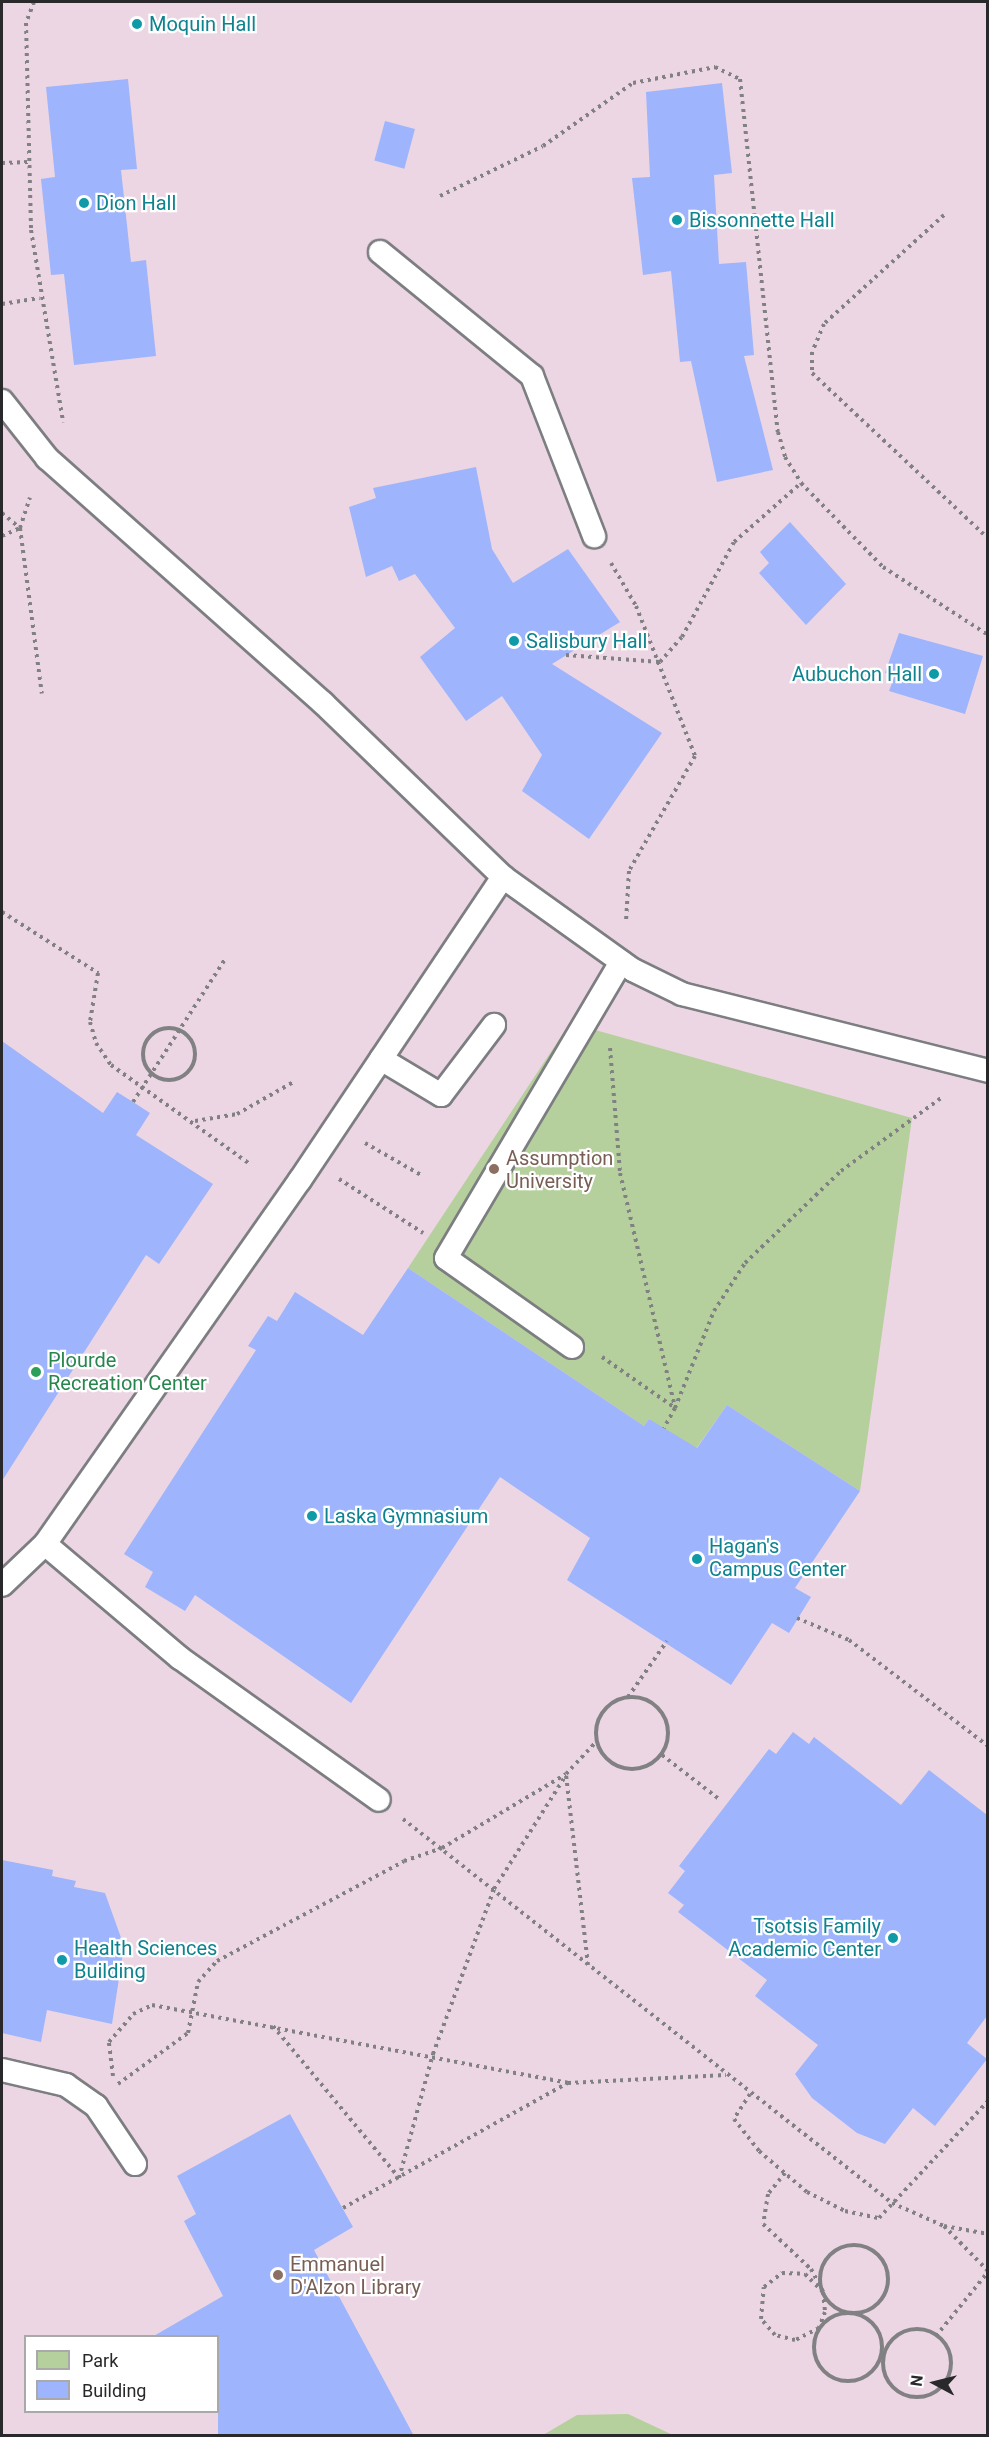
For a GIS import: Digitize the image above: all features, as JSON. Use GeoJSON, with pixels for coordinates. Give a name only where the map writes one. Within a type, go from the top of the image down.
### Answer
{"type":"FeatureCollection","features":[{"type":"Feature","properties":{"kind":"lane"},"geometry":{"type":"LineString","coordinates":[[380,252],[532,376],[594,536]]}},
{"type":"Feature","properties":{"kind":"lane"},"geometry":{"type":"LineString","coordinates":[[2,400],[47,458],[323,703],[503,877],[621,962],[682,994],[985,1070]]}},
{"type":"Feature","properties":{"kind":"lane"},"geometry":{"type":"LineString","coordinates":[[2,1585],[45,1544],[381,1059],[503,877]]}},
{"type":"Feature","properties":{"kind":"lane"},"geometry":{"type":"LineString","coordinates":[[572,1347],[446,1258],[621,962]]}},
{"type":"Feature","properties":{"kind":"lane"},"geometry":{"type":"LineString","coordinates":[[381,1059],[441,1095],[494,1025]]}},
{"type":"Feature","properties":{"kind":"lane"},"geometry":{"type":"LineString","coordinates":[[45,1544],[180,1658],[379,1800]]}},
{"type":"Feature","properties":{"kind":"lane"},"geometry":{"type":"LineString","coordinates":[[2,2070],[66,2085],[96,2106],[135,2164]]}},
{"type":"Feature","properties":{"kind":"path"},"geometry":{"type":"LineString","coordinates":[[34,2],[26,23],[28,162],[40,298],[63,422]]}},
{"type":"Feature","properties":{"kind":"path"},"geometry":{"type":"LineString","coordinates":[[440,196],[543,146],[633,83],[715,67],[740,79],[778,432],[801,483],[883,567],[987,634]]}},
{"type":"Feature","properties":{"kind":"path"},"geometry":{"type":"LineString","coordinates":[[2,163],[28,162]]}},
{"type":"Feature","properties":{"kind":"path"},"geometry":{"type":"LineString","coordinates":[[944,215],[824,324],[812,352],[812,374],[987,538]]}},
{"type":"Feature","properties":{"kind":"path"},"geometry":{"type":"LineString","coordinates":[[2,304],[40,298]]}},
{"type":"Feature","properties":{"kind":"path"},"geometry":{"type":"LineString","coordinates":[[660,662],[682,637],[734,542],[801,483]]}},
{"type":"Feature","properties":{"kind":"path"},"geometry":{"type":"LineString","coordinates":[[30,498],[20,528],[42,694]]}},
{"type":"Feature","properties":{"kind":"path"},"geometry":{"type":"LineString","coordinates":[[2,513],[20,528]]}},
{"type":"Feature","properties":{"kind":"path"},"geometry":{"type":"LineString","coordinates":[[2,536],[20,528]]}},
{"type":"Feature","properties":{"kind":"path"},"geometry":{"type":"LineString","coordinates":[[594,536],[636,606],[660,662],[695,756],[628,871],[626,922]]}},
{"type":"Feature","properties":{"kind":"path"},"geometry":{"type":"LineString","coordinates":[[566,655],[660,662]]}},
{"type":"Feature","properties":{"kind":"path"},"geometry":{"type":"LineString","coordinates":[[2,912],[98,973],[90,1022],[96,1043],[142,1091],[195,1121],[252,1165]]}},
{"type":"Feature","properties":{"kind":"path"},"geometry":{"type":"LineString","coordinates":[[133,1102],[225,959]]}},
{"type":"Feature","properties":{"kind":"path"},"geometry":{"type":"LineString","coordinates":[[152,1075],[142,1052],[149,1037],[163,1029],[180,1030]]}},
{"type":"Feature","properties":{"kind":"path"},"geometry":{"type":"LineString","coordinates":[[152,1075],[178,1079],[191,1068],[195,1051],[180,1030]]}},
{"type":"Feature","properties":{"kind":"path"},"geometry":{"type":"LineString","coordinates":[[609,1037],[620,1173],[675,1408]]}},
{"type":"Feature","properties":{"kind":"path"},"geometry":{"type":"LineString","coordinates":[[664,1428],[675,1408],[714,1311],[779,1226],[841,1171],[985,1070]]}},
{"type":"Feature","properties":{"kind":"path"},"geometry":{"type":"LineString","coordinates":[[195,1121],[237,1114],[295,1081]]}},
{"type":"Feature","properties":{"kind":"path"},"geometry":{"type":"LineString","coordinates":[[356,1138],[421,1175]]}},
{"type":"Feature","properties":{"kind":"path"},"geometry":{"type":"LineString","coordinates":[[798,1618],[849,1640],[987,1746]]}},
{"type":"Feature","properties":{"kind":"path"},"geometry":{"type":"LineString","coordinates":[[628,1697],[667,1641]]}},
{"type":"Feature","properties":{"kind":"path"},"geometry":{"type":"LineString","coordinates":[[399,2178],[433,2054],[494,1889],[566,1774],[596,1742],[598,1717],[616,1700],[628,1697],[660,1710],[668,1732],[662,1755],[643,1768],[619,1768],[596,1742]]}},
{"type":"Feature","properties":{"kind":"path"},"geometry":{"type":"LineString","coordinates":[[662,1755],[719,1799]]}},
{"type":"Feature","properties":{"kind":"path"},"geometry":{"type":"LineString","coordinates":[[566,1774],[442,1848],[404,1861],[217,1961],[198,1982],[193,2012],[188,2033],[115,2086],[109,2042],[133,2014],[152,2005],[193,2012],[433,2054],[568,2083],[727,2075]]}},
{"type":"Feature","properties":{"kind":"path"},"geometry":{"type":"LineString","coordinates":[[566,1774],[588,1966]]}},
{"type":"Feature","properties":{"kind":"path"},"geometry":{"type":"LineString","coordinates":[[379,1800],[750,2094],[892,2203],[944,2226],[987,2234]]}},
{"type":"Feature","properties":{"kind":"path"},"geometry":{"type":"LineString","coordinates":[[272,2026],[399,2178]]}},
{"type":"Feature","properties":{"kind":"path"},"geometry":{"type":"LineString","coordinates":[[343,2208],[568,2083]]}},
{"type":"Feature","properties":{"kind":"path"},"geometry":{"type":"LineString","coordinates":[[750,2094],[734,2119],[785,2172],[807,2192],[845,2211],[879,2218],[987,2101]]}},
{"type":"Feature","properties":{"kind":"path"},"geometry":{"type":"LineString","coordinates":[[785,2172],[768,2194],[763,2224],[811,2269],[823,2292]]}},
{"type":"Feature","properties":{"kind":"path"},"geometry":{"type":"LineString","coordinates":[[936,2336],[987,2271],[944,2226]]}},
{"type":"Feature","properties":{"kind":"path"},"geometry":{"type":"LineString","coordinates":[[847,2312],[819,2328],[795,2340],[775,2335],[761,2319],[759,2298],[772,2278],[794,2272],[814,2280],[823,2292],[847,2312],[871,2322],[883,2355],[892,2385],[910,2397],[931,2394],[951,2370],[947,2347],[936,2336],[908,2331],[883,2355],[862,2378],[830,2376],[816,2360],[819,2328],[825,2312],[823,2292],[821,2271],[834,2252],[856,2245],[878,2254],[888,2274],[884,2296],[868,2310],[847,2312]]}},
{"type":"Feature","properties":{"kind":"shaded area","name":"Assumption University"},"geometry":{"type":"Polygon","coordinates":[[[2,2],[987,2],[987,2435],[2,2436],[2,2]]]}},
{"type":"Feature","properties":{"kind":"green space"},"geometry":{"type":"Polygon","coordinates":[[[570,1023],[912,1118],[860,1491],[727,1405],[683,1467],[649,1419],[644,1426],[408,1268],[570,1023]]]}},
{"type":"Feature","properties":{"kind":"green space"},"geometry":{"type":"Polygon","coordinates":[[[628,2414],[673,2435],[543,2435],[577,2415],[628,2414]]]}},
{"type":"Feature","properties":{"kind":"building","name":"Dion Hall"},"geometry":{"type":"Polygon","coordinates":[[[128,79],[137,169],[121,170],[131,262],[146,260],[156,356],[74,365],[64,274],[51,275],[41,179],[55,177],[46,87],[128,79]]]}},
{"type":"Feature","properties":{"kind":"building","name":"Bissonnette Hall"},"geometry":{"type":"Polygon","coordinates":[[[722,83],[732,173],[714,175],[719,264],[746,262],[754,355],[744,356],[773,470],[717,482],[691,361],[680,362],[671,271],[643,275],[632,178],[650,177],[646,92],[722,83]]]}},
{"type":"Feature","properties":{"kind":"building"},"geometry":{"type":"Polygon","coordinates":[[[385,121],[415,129],[404,169],[374,161],[385,121]]]}},
{"type":"Feature","properties":{"kind":"building","name":"Salisbury Hall"},"geometry":{"type":"Polygon","coordinates":[[[476,467],[492,549],[513,583],[568,549],[620,622],[552,664],[662,733],[589,839],[522,791],[542,755],[502,696],[466,721],[420,657],[455,628],[415,574],[399,581],[392,566],[366,577],[349,507],[376,498],[373,488],[476,467]]]}},
{"type":"Feature","properties":{"kind":"building"},"geometry":{"type":"Polygon","coordinates":[[[790,522],[846,584],[806,625],[759,573],[769,563],[760,552],[790,522]]]}},
{"type":"Feature","properties":{"kind":"building","name":"Aubuchon Hall"},"geometry":{"type":"Polygon","coordinates":[[[899,633],[983,656],[965,714],[889,691],[895,675],[885,673],[899,633]]]}},
{"type":"Feature","properties":{"kind":"building","name":"Plourde Recreation Center"},"geometry":{"type":"Polygon","coordinates":[[[2,1041],[103,1113],[117,1092],[150,1113],[136,1135],[213,1184],[159,1264],[146,1255],[2,1481],[2,1041]]]}},
{"type":"Feature","properties":{"kind":"building"},"geometry":{"type":"Polygon","coordinates":[[[408,1268],[644,1426],[649,1419],[697,1448],[727,1405],[860,1491],[795,1588],[811,1597],[789,1633],[772,1623],[731,1685],[567,1580],[590,1538],[500,1477],[351,1703],[195,1595],[185,1611],[145,1587],[153,1572],[124,1554],[256,1350],[248,1346],[268,1316],[277,1321],[295,1292],[363,1335],[408,1268]]]}},
{"type":"Feature","properties":{"kind":"building","name":"Tsotsis Family Academic Center"},"geometry":{"type":"Polygon","coordinates":[[[793,1732],[809,1744],[814,1737],[901,1805],[929,1770],[987,1815],[987,2016],[967,2043],[987,2059],[935,2126],[913,2108],[885,2144],[857,2133],[812,2098],[795,2074],[818,2045],[755,1996],[767,1980],[678,1912],[684,1905],[668,1893],[685,1871],[679,1866],[769,1749],[776,1754],[793,1732]]]}},
{"type":"Feature","properties":{"kind":"building","name":"Health Sciences Building"},"geometry":{"type":"Polygon","coordinates":[[[2,1860],[53,1870],[52,1876],[76,1881],[74,1887],[105,1893],[124,1946],[112,2024],[47,2010],[41,2042],[2,2033],[2,1860]]]}},
{"type":"Feature","properties":{"kind":"building","name":"Emmanuel D'Alzon Library"},"geometry":{"type":"Polygon","coordinates":[[[290,2114],[353,2227],[314,2250],[414,2436],[218,2436],[219,2335],[155,2335],[223,2296],[184,2221],[196,2214],[177,2176],[290,2114]]]}},
{"type":"Feature","properties":{"kind":"place","name":"Moquin Hall"},"geometry":{"type":"Point","coordinates":[137,24]}},
{"type":"Feature","properties":{"kind":"place","name":"Dion Hall"},"geometry":{"type":"Point","coordinates":[84,203]}},
{"type":"Feature","properties":{"kind":"place","name":"Bissonnette Hall"},"geometry":{"type":"Point","coordinates":[677,220]}},
{"type":"Feature","properties":{"kind":"place","name":"Salisbury Hall"},"geometry":{"type":"Point","coordinates":[514,641]}},
{"type":"Feature","properties":{"kind":"place","name":"Aubuchon Hall"},"geometry":{"type":"Point","coordinates":[934,674]}},
{"type":"Feature","properties":{"kind":"place","name":"Assumption University"},"geometry":{"type":"Point","coordinates":[494,1169]}},
{"type":"Feature","properties":{"kind":"place","name":"Plourde Recreation Center"},"geometry":{"type":"Point","coordinates":[36,1372]}},
{"type":"Feature","properties":{"kind":"place","name":"Laska Gymnasium"},"geometry":{"type":"Point","coordinates":[312,1516]}},
{"type":"Feature","properties":{"kind":"place","name":"Hagan's Campus Center"},"geometry":{"type":"Point","coordinates":[697,1559]}},
{"type":"Feature","properties":{"kind":"place","name":"Tsotsis Family Academic Center"},"geometry":{"type":"Point","coordinates":[893,1938]}},
{"type":"Feature","properties":{"kind":"place","name":"Health Sciences Building"},"geometry":{"type":"Point","coordinates":[62,1960]}},
{"type":"Feature","properties":{"kind":"place","name":"Emmanuel D'Alzon Library"},"geometry":{"type":"Point","coordinates":[278,2275]}}]}
